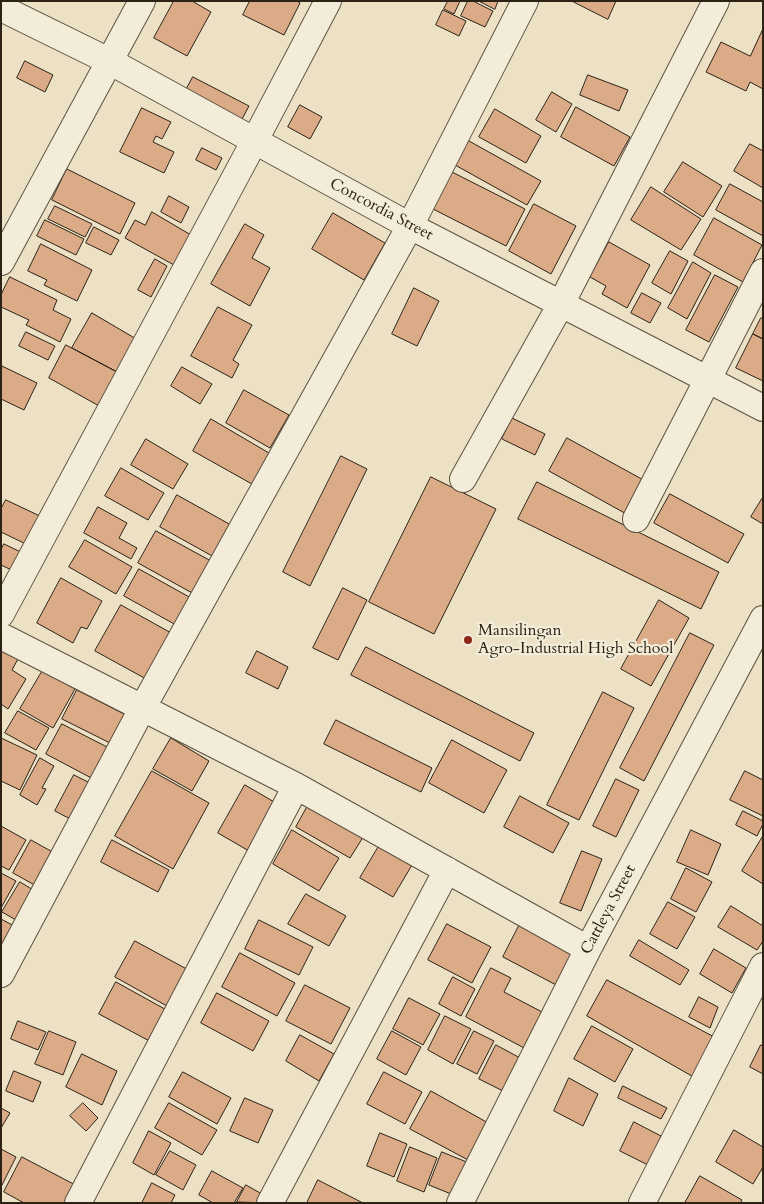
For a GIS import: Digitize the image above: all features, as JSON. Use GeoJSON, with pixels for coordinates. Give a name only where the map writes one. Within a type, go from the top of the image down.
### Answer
{"type":"FeatureCollection","features":[{"type":"Feature","properties":{"kind":"street"},"geometry":{"type":"LineString","coordinates":[[1,262],[142,1]]}},
{"type":"Feature","properties":{"kind":"street"},"geometry":{"type":"LineString","coordinates":[[1,614],[328,1]]}},
{"type":"Feature","properties":{"kind":"street"},"geometry":{"type":"LineString","coordinates":[[1,974],[143,707],[410,226],[525,1]]}},
{"type":"Feature","properties":{"kind":"street"},"geometry":{"type":"LineString","coordinates":[[463,479],[561,304],[716,1]]}},
{"type":"Feature","properties":{"kind":"street","name":"Concordia Street"},"geometry":{"type":"LineString","coordinates":[[1,8],[110,62],[410,226],[763,408]]}},
{"type":"Feature","properties":{"kind":"street"},"geometry":{"type":"LineString","coordinates":[[636,520],[763,272]]}},
{"type":"Feature","properties":{"kind":"street","name":"Cattleya Street"},"geometry":{"type":"LineString","coordinates":[[460,1203],[588,948],[763,619]]}},
{"type":"Feature","properties":{"kind":"street"},"geometry":{"type":"LineString","coordinates":[[1,636],[296,786],[588,948]]}},
{"type":"Feature","properties":{"kind":"street"},"geometry":{"type":"LineString","coordinates":[[78,1203],[296,786]]}},
{"type":"Feature","properties":{"kind":"street"},"geometry":{"type":"LineString","coordinates":[[270,1203],[446,870]]}},
{"type":"Feature","properties":{"kind":"street"},"geometry":{"type":"LineString","coordinates":[[642,1203],[763,966]]}},
{"type":"Feature","properties":{"kind":"building"},"geometry":{"type":"Polygon","coordinates":[[[174,1],[192,1],[211,12],[187,56],[154,38],[174,1]]]}},
{"type":"Feature","properties":{"kind":"building"},"geometry":{"type":"Polygon","coordinates":[[[250,1],[297,1],[300,3],[284,35],[243,15],[250,1]]]}},
{"type":"Feature","properties":{"kind":"building"},"geometry":{"type":"Polygon","coordinates":[[[448,1],[460,1],[454,14],[444,9],[448,1]]]}},
{"type":"Feature","properties":{"kind":"building"},"geometry":{"type":"Polygon","coordinates":[[[468,1],[473,1],[493,11],[485,27],[461,16],[468,1]]]}},
{"type":"Feature","properties":{"kind":"building"},"geometry":{"type":"Polygon","coordinates":[[[479,1],[498,1],[495,9],[479,1]]]}},
{"type":"Feature","properties":{"kind":"building"},"geometry":{"type":"Polygon","coordinates":[[[572,1],[616,1],[608,19],[572,1]]]}},
{"type":"Feature","properties":{"kind":"building"},"geometry":{"type":"Polygon","coordinates":[[[443,10],[466,21],[459,36],[436,25],[443,10]]]}},
{"type":"Feature","properties":{"kind":"building"},"geometry":{"type":"Polygon","coordinates":[[[763,29],[763,89],[750,82],[746,91],[706,72],[721,42],[750,56],[763,29]]]}},
{"type":"Feature","properties":{"kind":"building"},"geometry":{"type":"Polygon","coordinates":[[[25,61],[53,75],[45,92],[17,78],[25,61]]]}},
{"type":"Feature","properties":{"kind":"building"},"geometry":{"type":"Polygon","coordinates":[[[588,75],[628,90],[619,111],[580,95],[588,75]]]}},
{"type":"Feature","properties":{"kind":"building"},"geometry":{"type":"Polygon","coordinates":[[[193,77],[249,106],[242,119],[186,90],[193,77]]]}},
{"type":"Feature","properties":{"kind":"building"},"geometry":{"type":"Polygon","coordinates":[[[552,92],[572,104],[556,132],[536,120],[552,92]]]}},
{"type":"Feature","properties":{"kind":"building"},"geometry":{"type":"Polygon","coordinates":[[[300,105],[322,117],[310,139],[288,127],[300,105]]]}},
{"type":"Feature","properties":{"kind":"building"},"geometry":{"type":"Polygon","coordinates":[[[576,107],[630,137],[614,166],[561,137],[576,107]]]}},
{"type":"Feature","properties":{"kind":"building"},"geometry":{"type":"Polygon","coordinates":[[[142,108],[171,122],[162,139],[156,136],[153,142],[174,152],[164,173],[120,152],[142,108]]]}},
{"type":"Feature","properties":{"kind":"building"},"geometry":{"type":"Polygon","coordinates":[[[495,109],[541,136],[526,163],[479,137],[495,109]]]}},
{"type":"Feature","properties":{"kind":"building"},"geometry":{"type":"Polygon","coordinates":[[[469,141],[541,181],[527,205],[455,165],[469,141]]]}},
{"type":"Feature","properties":{"kind":"building"},"geometry":{"type":"Polygon","coordinates":[[[750,144],[763,151],[763,188],[734,171],[750,144]]]}},
{"type":"Feature","properties":{"kind":"building"},"geometry":{"type":"Polygon","coordinates":[[[202,148],[222,158],[216,170],[196,160],[202,148]]]}},
{"type":"Feature","properties":{"kind":"building"},"geometry":{"type":"Polygon","coordinates":[[[683,162],[722,186],[703,217],[664,192],[683,162]]]}},
{"type":"Feature","properties":{"kind":"building"},"geometry":{"type":"Polygon","coordinates":[[[67,169],[135,203],[120,234],[52,200],[67,169]]]}},
{"type":"Feature","properties":{"kind":"building"},"geometry":{"type":"Polygon","coordinates":[[[450,171],[525,209],[506,246],[431,208],[450,171]]]}},
{"type":"Feature","properties":{"kind":"building"},"geometry":{"type":"Polygon","coordinates":[[[730,184],[763,202],[763,236],[716,210],[730,184]]]}},
{"type":"Feature","properties":{"kind":"building"},"geometry":{"type":"Polygon","coordinates":[[[651,187],[701,219],[681,250],[631,220],[651,187]]]}},
{"type":"Feature","properties":{"kind":"building"},"geometry":{"type":"Polygon","coordinates":[[[169,196],[189,207],[181,223],[161,212],[169,196]]]}},
{"type":"Feature","properties":{"kind":"building"},"geometry":{"type":"Polygon","coordinates":[[[534,204],[576,226],[551,274],[509,251],[534,204]]]}},
{"type":"Feature","properties":{"kind":"building"},"geometry":{"type":"Polygon","coordinates":[[[55,206],[92,224],[85,237],[48,219],[55,206]]]}},
{"type":"Feature","properties":{"kind":"building"},"geometry":{"type":"Polygon","coordinates":[[[152,212],[191,235],[174,265],[125,238],[135,220],[145,225],[152,212]]]}},
{"type":"Feature","properties":{"kind":"building"},"geometry":{"type":"Polygon","coordinates":[[[333,213],[385,243],[364,280],[312,249],[333,213]]]}},
{"type":"Feature","properties":{"kind":"building"},"geometry":{"type":"Polygon","coordinates":[[[714,218],[762,245],[743,282],[694,255],[714,218]]]}},
{"type":"Feature","properties":{"kind":"building"},"geometry":{"type":"Polygon","coordinates":[[[45,220],[84,239],[76,255],[37,236],[45,220]]]}},
{"type":"Feature","properties":{"kind":"building"},"geometry":{"type":"Polygon","coordinates":[[[245,224],[264,235],[252,258],[270,268],[250,306],[211,284],[245,224]]]}},
{"type":"Feature","properties":{"kind":"building"},"geometry":{"type":"Polygon","coordinates":[[[94,227],[119,240],[111,255],[86,243],[94,227]]]}},
{"type":"Feature","properties":{"kind":"building"},"geometry":{"type":"Polygon","coordinates":[[[609,242],[650,265],[627,308],[602,294],[606,286],[590,277],[609,242]]]}},
{"type":"Feature","properties":{"kind":"building"},"geometry":{"type":"Polygon","coordinates":[[[41,244],[92,270],[77,301],[44,285],[47,280],[28,271],[41,244]]]}},
{"type":"Feature","properties":{"kind":"building"},"geometry":{"type":"Polygon","coordinates":[[[670,251],[688,261],[671,294],[652,283],[670,251]]]}},
{"type":"Feature","properties":{"kind":"building"},"geometry":{"type":"Polygon","coordinates":[[[155,259],[167,266],[151,297],[138,290],[155,259]]]}},
{"type":"Feature","properties":{"kind":"building"},"geometry":{"type":"Polygon","coordinates":[[[693,262],[711,273],[687,319],[668,308],[693,262]]]}},
{"type":"Feature","properties":{"kind":"building"},"geometry":{"type":"Polygon","coordinates":[[[715,275],[738,287],[709,342],[686,330],[715,275]]]}},
{"type":"Feature","properties":{"kind":"building"},"geometry":{"type":"Polygon","coordinates":[[[10,277],[57,300],[53,310],[71,319],[60,342],[26,325],[29,320],[1,307],[1,295],[10,277]]]}},
{"type":"Feature","properties":{"kind":"building"},"geometry":{"type":"Polygon","coordinates":[[[414,288],[439,301],[417,346],[392,334],[414,288]]]}},
{"type":"Feature","properties":{"kind":"building"},"geometry":{"type":"Polygon","coordinates":[[[642,293],[661,303],[650,323],[631,313],[642,293]]]}},
{"type":"Feature","properties":{"kind":"building"},"geometry":{"type":"Polygon","coordinates":[[[218,307],[252,325],[233,360],[239,364],[232,378],[191,356],[218,307]]]}},
{"type":"Feature","properties":{"kind":"building"},"geometry":{"type":"Polygon","coordinates":[[[92,313],[138,340],[119,373],[72,348],[92,313]]]}},
{"type":"Feature","properties":{"kind":"building"},"geometry":{"type":"Polygon","coordinates":[[[761,318],[763,318],[763,339],[753,334],[761,318]]]}},
{"type":"Feature","properties":{"kind":"building"},"geometry":{"type":"Polygon","coordinates":[[[26,332],[55,346],[48,360],[19,346],[26,332]]]}},
{"type":"Feature","properties":{"kind":"building"},"geometry":{"type":"Polygon","coordinates":[[[753,334],[763,339],[763,381],[736,368],[753,334]]]}},
{"type":"Feature","properties":{"kind":"building"},"geometry":{"type":"Polygon","coordinates":[[[66,345],[119,373],[101,407],[49,378],[66,345]]]}},
{"type":"Feature","properties":{"kind":"building"},"geometry":{"type":"Polygon","coordinates":[[[2,366],[37,383],[24,410],[1,399],[2,366]]]}},
{"type":"Feature","properties":{"kind":"building"},"geometry":{"type":"Polygon","coordinates":[[[182,367],[212,384],[200,404],[171,386],[182,367]]]}},
{"type":"Feature","properties":{"kind":"building"},"geometry":{"type":"Polygon","coordinates":[[[244,390],[289,415],[270,448],[226,423],[244,390]]]}},
{"type":"Feature","properties":{"kind":"building"},"geometry":{"type":"Polygon","coordinates":[[[512,418],[545,434],[535,455],[502,439],[512,418]]]}},
{"type":"Feature","properties":{"kind":"building"},"geometry":{"type":"Polygon","coordinates":[[[211,419],[269,453],[252,484],[193,451],[211,419]]]}},
{"type":"Feature","properties":{"kind":"building"},"geometry":{"type":"Polygon","coordinates":[[[567,438],[649,483],[630,516],[549,471],[567,438]]]}},
{"type":"Feature","properties":{"kind":"building"},"geometry":{"type":"Polygon","coordinates":[[[146,439],[188,464],[173,489],[131,465],[146,439]]]}},
{"type":"Feature","properties":{"kind":"building"},"geometry":{"type":"Polygon","coordinates":[[[341,456],[367,469],[310,586],[283,572],[341,456]]]}},
{"type":"Feature","properties":{"kind":"building"},"geometry":{"type":"Polygon","coordinates":[[[121,468],[164,493],[148,520],[105,496],[121,468]]]}},
{"type":"Feature","properties":{"kind":"building"},"geometry":{"type":"Polygon","coordinates":[[[431,477],[496,509],[434,634],[369,602],[431,477]]]}},
{"type":"Feature","properties":{"kind":"building"},"geometry":{"type":"Polygon","coordinates":[[[537,482],[719,572],[701,609],[518,519],[537,482]]]}},
{"type":"Feature","properties":{"kind":"building"},"geometry":{"type":"Polygon","coordinates":[[[670,494],[744,534],[728,563],[654,523],[670,494]]]}},
{"type":"Feature","properties":{"kind":"building"},"geometry":{"type":"Polygon","coordinates":[[[177,495],[231,525],[214,557],[160,527],[177,495]]]}},
{"type":"Feature","properties":{"kind":"building"},"geometry":{"type":"Polygon","coordinates":[[[763,497],[763,524],[751,517],[763,497]]]}},
{"type":"Feature","properties":{"kind":"building"},"geometry":{"type":"Polygon","coordinates":[[[6,500],[42,517],[28,545],[1,532],[1,509],[6,500]]]}},
{"type":"Feature","properties":{"kind":"building"},"geometry":{"type":"Polygon","coordinates":[[[98,507],[127,523],[119,538],[137,548],[131,559],[84,533],[98,507]]]}},
{"type":"Feature","properties":{"kind":"building"},"geometry":{"type":"Polygon","coordinates":[[[156,531],[211,561],[194,594],[138,563],[156,531]]]}},
{"type":"Feature","properties":{"kind":"building"},"geometry":{"type":"Polygon","coordinates":[[[85,540],[132,567],[116,594],[69,567],[85,540]]]}},
{"type":"Feature","properties":{"kind":"building"},"geometry":{"type":"Polygon","coordinates":[[[4,544],[27,555],[18,573],[1,565],[1,550],[4,544]]]}},
{"type":"Feature","properties":{"kind":"building"},"geometry":{"type":"Polygon","coordinates":[[[139,569],[191,598],[176,625],[124,596],[139,569]]]}},
{"type":"Feature","properties":{"kind":"building"},"geometry":{"type":"Polygon","coordinates":[[[61,578],[102,601],[87,629],[81,627],[73,643],[37,623],[61,578]]]}},
{"type":"Feature","properties":{"kind":"building"},"geometry":{"type":"Polygon","coordinates":[[[343,588],[367,600],[338,660],[313,648],[343,588]]]}},
{"type":"Feature","properties":{"kind":"building"},"geometry":{"type":"Polygon","coordinates":[[[659,600],[689,618],[651,686],[621,669],[659,600]]]}},
{"type":"Feature","properties":{"kind":"building"},"geometry":{"type":"Polygon","coordinates":[[[121,605],[173,634],[148,680],[95,651],[121,605]]]}},
{"type":"Feature","properties":{"kind":"building"},"geometry":{"type":"Polygon","coordinates":[[[690,633],[714,645],[644,781],[620,768],[690,633]]]}},
{"type":"Feature","properties":{"kind":"building"},"geometry":{"type":"Polygon","coordinates":[[[1,646],[19,657],[12,670],[26,679],[8,709],[1,704],[1,646]]]}},
{"type":"Feature","properties":{"kind":"building"},"geometry":{"type":"Polygon","coordinates":[[[366,647],[534,733],[520,761],[351,675],[366,647]]]}},
{"type":"Feature","properties":{"kind":"building"},"geometry":{"type":"Polygon","coordinates":[[[257,651],[288,667],[278,689],[246,673],[257,651]]]}},
{"type":"Feature","properties":{"kind":"building"},"geometry":{"type":"Polygon","coordinates":[[[43,670],[75,689],[53,728],[20,709],[43,670]]]}},
{"type":"Feature","properties":{"kind":"building"},"geometry":{"type":"Polygon","coordinates":[[[77,690],[128,716],[114,745],[62,719],[77,690]]]}},
{"type":"Feature","properties":{"kind":"building"},"geometry":{"type":"Polygon","coordinates":[[[603,692],[634,708],[579,820],[547,805],[603,692]]]}},
{"type":"Feature","properties":{"kind":"building"},"geometry":{"type":"Polygon","coordinates":[[[18,711],[49,728],[36,750],[5,733],[18,711]]]}},
{"type":"Feature","properties":{"kind":"building"},"geometry":{"type":"Polygon","coordinates":[[[336,720],[432,768],[421,792],[324,744],[336,720]]]}},
{"type":"Feature","properties":{"kind":"building"},"geometry":{"type":"Polygon","coordinates":[[[62,724],[113,750],[97,781],[46,754],[62,724]]]}},
{"type":"Feature","properties":{"kind":"building"},"geometry":{"type":"Polygon","coordinates":[[[1,738],[37,755],[20,790],[1,781],[1,738]]]}},
{"type":"Feature","properties":{"kind":"building"},"geometry":{"type":"Polygon","coordinates":[[[171,738],[209,761],[192,791],[153,769],[171,738]]]}},
{"type":"Feature","properties":{"kind":"building"},"geometry":{"type":"Polygon","coordinates":[[[452,740],[507,770],[484,813],[429,783],[452,740]]]}},
{"type":"Feature","properties":{"kind":"building"},"geometry":{"type":"Polygon","coordinates":[[[40,758],[54,766],[42,788],[46,789],[37,805],[20,795],[40,758]]]}},
{"type":"Feature","properties":{"kind":"building"},"geometry":{"type":"Polygon","coordinates":[[[152,771],[209,803],[173,869],[115,836],[152,771]]]}},
{"type":"Feature","properties":{"kind":"building"},"geometry":{"type":"Polygon","coordinates":[[[745,771],[763,780],[763,816],[730,800],[745,771]]]}},
{"type":"Feature","properties":{"kind":"building"},"geometry":{"type":"Polygon","coordinates":[[[74,775],[96,786],[76,822],[55,811],[74,775]]]}},
{"type":"Feature","properties":{"kind":"building"},"geometry":{"type":"Polygon","coordinates":[[[616,779],[639,790],[616,837],[593,826],[616,779]]]}},
{"type":"Feature","properties":{"kind":"building"},"geometry":{"type":"Polygon","coordinates":[[[245,785],[276,803],[249,851],[218,833],[245,785]]]}},
{"type":"Feature","properties":{"kind":"building"},"geometry":{"type":"Polygon","coordinates":[[[520,796],[569,823],[553,853],[504,827],[520,796]]]}},
{"type":"Feature","properties":{"kind":"building"},"geometry":{"type":"Polygon","coordinates":[[[310,802],[365,834],[350,858],[296,827],[310,802]]]}},
{"type":"Feature","properties":{"kind":"building"},"geometry":{"type":"Polygon","coordinates":[[[743,811],[763,821],[757,836],[736,825],[743,811]]]}},
{"type":"Feature","properties":{"kind":"building"},"geometry":{"type":"Polygon","coordinates":[[[1,826],[26,840],[9,870],[1,866],[1,826]]]}},
{"type":"Feature","properties":{"kind":"building"},"geometry":{"type":"Polygon","coordinates":[[[292,830],[339,858],[319,891],[273,864],[292,830]]]}},
{"type":"Feature","properties":{"kind":"building"},"geometry":{"type":"Polygon","coordinates":[[[691,830],[721,844],[708,875],[677,862],[691,830]]]}},
{"type":"Feature","properties":{"kind":"building"},"geometry":{"type":"Polygon","coordinates":[[[763,836],[763,884],[742,871],[763,836]]]}},
{"type":"Feature","properties":{"kind":"building"},"geometry":{"type":"Polygon","coordinates":[[[31,840],[58,855],[40,888],[13,873],[31,840]]]}},
{"type":"Feature","properties":{"kind":"building"},"geometry":{"type":"Polygon","coordinates":[[[112,840],[169,870],[158,892],[101,862],[112,840]]]}},
{"type":"Feature","properties":{"kind":"building"},"geometry":{"type":"Polygon","coordinates":[[[379,846],[412,865],[393,897],[360,878],[379,846]]]}},
{"type":"Feature","properties":{"kind":"building"},"geometry":{"type":"Polygon","coordinates":[[[582,851],[602,859],[581,911],[560,903],[582,851]]]}},
{"type":"Feature","properties":{"kind":"building"},"geometry":{"type":"Polygon","coordinates":[[[686,868],[712,882],[696,912],[671,899],[686,868]]]}},
{"type":"Feature","properties":{"kind":"building"},"geometry":{"type":"Polygon","coordinates":[[[1,873],[16,881],[1,908],[1,873]]]}},
{"type":"Feature","properties":{"kind":"building"},"geometry":{"type":"Polygon","coordinates":[[[20,882],[40,894],[23,924],[2,912],[20,882]]]}},
{"type":"Feature","properties":{"kind":"building"},"geometry":{"type":"Polygon","coordinates":[[[306,894],[346,916],[329,946],[288,924],[306,894]]]}},
{"type":"Feature","properties":{"kind":"building"},"geometry":{"type":"Polygon","coordinates":[[[668,902],[695,917],[677,949],[650,934],[668,902]]]}},
{"type":"Feature","properties":{"kind":"building"},"geometry":{"type":"Polygon","coordinates":[[[731,906],[763,926],[763,941],[757,950],[718,927],[731,906]]]}},
{"type":"Feature","properties":{"kind":"building"},"geometry":{"type":"Polygon","coordinates":[[[1,919],[16,927],[1,952],[1,919]]]}},
{"type":"Feature","properties":{"kind":"building"},"geometry":{"type":"Polygon","coordinates":[[[259,920],[313,947],[299,975],[245,949],[259,920]]]}},
{"type":"Feature","properties":{"kind":"building"},"geometry":{"type":"Polygon","coordinates":[[[522,920],[579,950],[560,987],[503,957],[522,920]]]}},
{"type":"Feature","properties":{"kind":"building"},"geometry":{"type":"Polygon","coordinates":[[[447,924],[491,947],[472,983],[428,960],[447,924]]]}},
{"type":"Feature","properties":{"kind":"building"},"geometry":{"type":"Polygon","coordinates":[[[639,940],[689,970],[680,985],[630,956],[639,940]]]}},
{"type":"Feature","properties":{"kind":"building"},"geometry":{"type":"Polygon","coordinates":[[[135,941],[194,973],[174,1010],[115,977],[135,941]]]}},
{"type":"Feature","properties":{"kind":"building"},"geometry":{"type":"Polygon","coordinates":[[[714,949],[746,968],[732,993],[700,974],[714,949]]]}},
{"type":"Feature","properties":{"kind":"building"},"geometry":{"type":"Polygon","coordinates":[[[240,953],[295,983],[277,1016],[222,987],[240,953]]]}},
{"type":"Feature","properties":{"kind":"building"},"geometry":{"type":"Polygon","coordinates":[[[491,968],[511,978],[504,992],[544,1013],[526,1049],[466,1017],[491,968]]]}},
{"type":"Feature","properties":{"kind":"building"},"geometry":{"type":"Polygon","coordinates":[[[453,977],[475,989],[461,1016],[439,1004],[453,977]]]}},
{"type":"Feature","properties":{"kind":"building"},"geometry":{"type":"Polygon","coordinates":[[[607,980],[718,1039],[697,1079],[587,1016],[607,980]]]}},
{"type":"Feature","properties":{"kind":"building"},"geometry":{"type":"Polygon","coordinates":[[[116,982],[172,1013],[155,1044],[99,1014],[116,982]]]}},
{"type":"Feature","properties":{"kind":"building"},"geometry":{"type":"Polygon","coordinates":[[[305,985],[350,1008],[331,1044],[286,1021],[305,985]]]}},
{"type":"Feature","properties":{"kind":"building"},"geometry":{"type":"Polygon","coordinates":[[[217,993],[269,1021],[253,1051],[201,1023],[217,993]]]}},
{"type":"Feature","properties":{"kind":"building"},"geometry":{"type":"Polygon","coordinates":[[[699,997],[718,1007],[710,1028],[689,1017],[699,997]]]}},
{"type":"Feature","properties":{"kind":"building"},"geometry":{"type":"Polygon","coordinates":[[[409,998],[440,1014],[423,1045],[393,1029],[409,998]]]}},
{"type":"Feature","properties":{"kind":"building"},"geometry":{"type":"Polygon","coordinates":[[[445,1016],[471,1029],[453,1064],[428,1050],[445,1016]]]}},
{"type":"Feature","properties":{"kind":"building"},"geometry":{"type":"Polygon","coordinates":[[[18,1021],[46,1032],[38,1050],[11,1039],[18,1021]]]}},
{"type":"Feature","properties":{"kind":"building"},"geometry":{"type":"Polygon","coordinates":[[[592,1026],[633,1049],[615,1082],[574,1059],[592,1026]]]}},
{"type":"Feature","properties":{"kind":"building"},"geometry":{"type":"Polygon","coordinates":[[[49,1031],[76,1042],[63,1075],[35,1064],[49,1031]]]}},
{"type":"Feature","properties":{"kind":"building"},"geometry":{"type":"Polygon","coordinates":[[[392,1031],[421,1047],[406,1075],[377,1059],[392,1031]]]}},
{"type":"Feature","properties":{"kind":"building"},"geometry":{"type":"Polygon","coordinates":[[[474,1031],[494,1041],[477,1074],[457,1064],[474,1031]]]}},
{"type":"Feature","properties":{"kind":"building"},"geometry":{"type":"Polygon","coordinates":[[[300,1035],[334,1054],[319,1081],[286,1061],[300,1035]]]}},
{"type":"Feature","properties":{"kind":"building"},"geometry":{"type":"Polygon","coordinates":[[[496,1045],[524,1060],[507,1093],[479,1079],[496,1045]]]}},
{"type":"Feature","properties":{"kind":"building"},"geometry":{"type":"Polygon","coordinates":[[[761,1045],[763,1046],[763,1074],[750,1067],[761,1045]]]}},
{"type":"Feature","properties":{"kind":"building"},"geometry":{"type":"Polygon","coordinates":[[[82,1054],[117,1071],[102,1105],[66,1087],[82,1054]]]}},
{"type":"Feature","properties":{"kind":"building"},"geometry":{"type":"Polygon","coordinates":[[[14,1071],[41,1082],[33,1102],[6,1091],[14,1071]]]}},
{"type":"Feature","properties":{"kind":"building"},"geometry":{"type":"Polygon","coordinates":[[[183,1072],[231,1098],[217,1124],[169,1097],[183,1072]]]}},
{"type":"Feature","properties":{"kind":"building"},"geometry":{"type":"Polygon","coordinates":[[[384,1072],[422,1092],[405,1124],[367,1104],[384,1072]]]}},
{"type":"Feature","properties":{"kind":"building"},"geometry":{"type":"Polygon","coordinates":[[[569,1078],[598,1094],[583,1126],[554,1111],[569,1078]]]}},
{"type":"Feature","properties":{"kind":"building"},"geometry":{"type":"Polygon","coordinates":[[[623,1086],[667,1108],[661,1119],[618,1098],[623,1086]]]}},
{"type":"Feature","properties":{"kind":"building"},"geometry":{"type":"Polygon","coordinates":[[[431,1091],[490,1124],[470,1161],[410,1129],[431,1091]]]}},
{"type":"Feature","properties":{"kind":"building"},"geometry":{"type":"Polygon","coordinates":[[[245,1098],[273,1110],[258,1143],[230,1131],[245,1098]]]}},
{"type":"Feature","properties":{"kind":"building"},"geometry":{"type":"Polygon","coordinates":[[[83,1103],[98,1118],[86,1131],[70,1116],[83,1103]]]}},
{"type":"Feature","properties":{"kind":"building"},"geometry":{"type":"Polygon","coordinates":[[[169,1103],[217,1130],[202,1155],[155,1128],[169,1103]]]}},
{"type":"Feature","properties":{"kind":"building"},"geometry":{"type":"Polygon","coordinates":[[[1,1108],[10,1113],[1,1128],[1,1108]]]}},
{"type":"Feature","properties":{"kind":"building"},"geometry":{"type":"Polygon","coordinates":[[[634,1122],[661,1136],[648,1165],[620,1151],[634,1122]]]}},
{"type":"Feature","properties":{"kind":"building"},"geometry":{"type":"Polygon","coordinates":[[[734,1130],[763,1147],[763,1167],[753,1184],[716,1162],[734,1130]]]}},
{"type":"Feature","properties":{"kind":"building"},"geometry":{"type":"Polygon","coordinates":[[[149,1131],[171,1143],[154,1175],[133,1163],[149,1131]]]}},
{"type":"Feature","properties":{"kind":"building"},"geometry":{"type":"Polygon","coordinates":[[[380,1133],[407,1144],[394,1177],[367,1166],[380,1133]]]}},
{"type":"Feature","properties":{"kind":"building"},"geometry":{"type":"Polygon","coordinates":[[[410,1147],[437,1158],[424,1192],[397,1181],[410,1147]]]}},
{"type":"Feature","properties":{"kind":"building"},"geometry":{"type":"Polygon","coordinates":[[[1,1149],[16,1157],[1,1187],[1,1149]]]}},
{"type":"Feature","properties":{"kind":"building"},"geometry":{"type":"Polygon","coordinates":[[[170,1151],[196,1165],[183,1190],[156,1175],[170,1151]]]}},
{"type":"Feature","properties":{"kind":"building"},"geometry":{"type":"Polygon","coordinates":[[[442,1152],[469,1163],[456,1196],[429,1185],[442,1152]]]}},
{"type":"Feature","properties":{"kind":"building"},"geometry":{"type":"Polygon","coordinates":[[[22,1157],[83,1189],[76,1203],[24,1203],[4,1192],[22,1157]]]}},
{"type":"Feature","properties":{"kind":"building"},"geometry":{"type":"Polygon","coordinates":[[[212,1171],[243,1188],[234,1203],[213,1203],[199,1195],[212,1171]]]}},
{"type":"Feature","properties":{"kind":"building"},"geometry":{"type":"Polygon","coordinates":[[[700,1176],[742,1200],[740,1203],[685,1203],[700,1176]]]}},
{"type":"Feature","properties":{"kind":"building"},"geometry":{"type":"Polygon","coordinates":[[[318,1180],[363,1203],[307,1203],[318,1180]]]}},
{"type":"Feature","properties":{"kind":"building"},"geometry":{"type":"Polygon","coordinates":[[[152,1183],[175,1195],[171,1203],[142,1203],[152,1183]]]}},
{"type":"Feature","properties":{"kind":"building"},"geometry":{"type":"Polygon","coordinates":[[[246,1185],[269,1198],[267,1203],[237,1202],[246,1185]]]}},
{"type":"Feature","properties":{"kind":"place","name":"Mansilingan Agro-Industrial High School"},"geometry":{"type":"Point","coordinates":[468,640]}}]}
